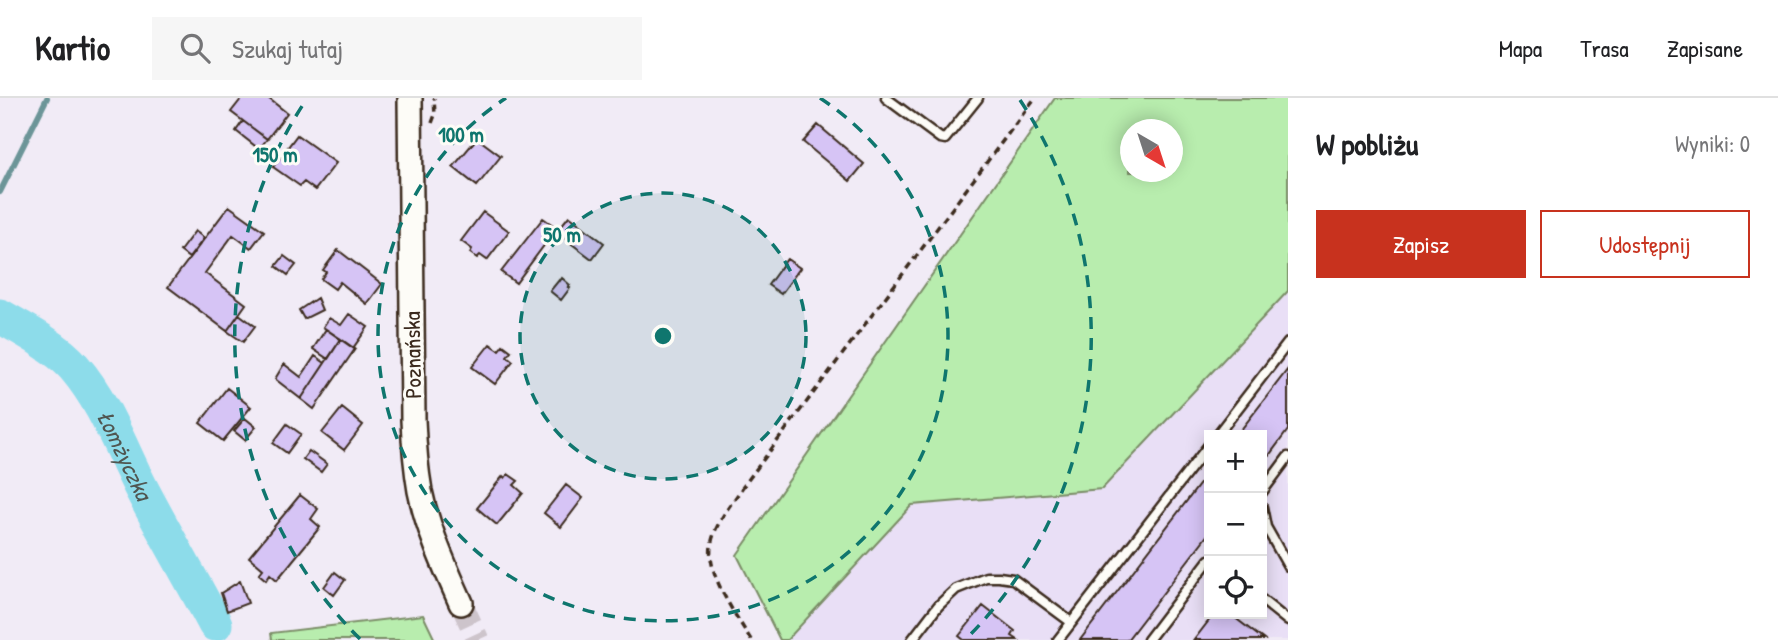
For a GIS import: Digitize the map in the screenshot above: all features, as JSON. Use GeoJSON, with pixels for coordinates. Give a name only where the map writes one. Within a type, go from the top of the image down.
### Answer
{"type":"FeatureCollection","features":[{"type":"Feature","properties":{"kind":"street","name":"Poznańska"},"geometry":{"type":"LineString","coordinates":[[410,98],[415,456],[427,517],[460,603]]}},
{"type":"Feature","properties":{"kind":"lane"},"geometry":{"type":"LineString","coordinates":[[886,98],[945,139],[978,98]]}},
{"type":"Feature","properties":{"kind":"lane"},"geometry":{"type":"LineString","coordinates":[[1220,430],[1288,343]]}},
{"type":"Feature","properties":{"kind":"lane"},"geometry":{"type":"LineString","coordinates":[[1058,640],[1204,450]]}},
{"type":"Feature","properties":{"kind":"lane"},"geometry":{"type":"LineString","coordinates":[[1267,485],[1288,457]]}},
{"type":"Feature","properties":{"kind":"lane"},"geometry":{"type":"LineString","coordinates":[[1267,529],[1288,566]]}},
{"type":"Feature","properties":{"kind":"lane"},"geometry":{"type":"LineString","coordinates":[[1148,640],[1204,567]]}},
{"type":"Feature","properties":{"kind":"lane"},"geometry":{"type":"LineString","coordinates":[[912,640],[938,606],[956,589],[986,577],[1013,579],[1071,622]]}},
{"type":"Feature","properties":{"kind":"lane"},"geometry":{"type":"LineString","coordinates":[[1267,604],[1288,621]]}},
{"type":"Feature","properties":{"kind":"path"},"geometry":{"type":"LineString","coordinates":[[751,640],[718,583],[711,546],[720,521],[1035,98]]}},
{"type":"Feature","properties":{"kind":"shaded area"},"geometry":{"type":"Polygon","coordinates":[[[1288,291],[1288,640],[787,640],[912,505],[1102,489],[1288,291]]]}},
{"type":"Feature","properties":{"kind":"green space"},"geometry":{"type":"Polygon","coordinates":[[[1055,98],[1288,98],[1288,291],[1102,489],[912,505],[787,640],[780,640],[737,555],[1055,98]]]}},
{"type":"Feature","properties":{"kind":"green space"},"geometry":{"type":"Polygon","coordinates":[[[423,615],[435,640],[272,640],[271,633],[423,615]]]}},
{"type":"Feature","properties":{"kind":"building"},"geometry":{"type":"Polygon","coordinates":[[[242,98],[268,98],[287,113],[267,139],[231,112],[242,98]]]}},
{"type":"Feature","properties":{"kind":"building"},"geometry":{"type":"Polygon","coordinates":[[[243,121],[267,139],[259,149],[236,131],[243,121]]]}},
{"type":"Feature","properties":{"kind":"building"},"geometry":{"type":"Polygon","coordinates":[[[818,125],[864,164],[850,181],[803,142],[818,125]]]}},
{"type":"Feature","properties":{"kind":"building"},"geometry":{"type":"Polygon","coordinates":[[[297,135],[336,163],[315,190],[304,182],[300,186],[273,167],[297,135]]]}},
{"type":"Feature","properties":{"kind":"building"},"geometry":{"type":"Polygon","coordinates":[[[477,138],[501,156],[477,186],[453,167],[477,138]]]}},
{"type":"Feature","properties":{"kind":"building"},"geometry":{"type":"Polygon","coordinates":[[[229,206],[264,231],[251,248],[233,235],[205,273],[246,304],[227,331],[168,287],[229,206]]]}},
{"type":"Feature","properties":{"kind":"building"},"geometry":{"type":"Polygon","coordinates":[[[483,212],[509,231],[487,260],[470,253],[472,249],[461,241],[483,212]]]}},
{"type":"Feature","properties":{"kind":"building"},"geometry":{"type":"Polygon","coordinates":[[[569,216],[604,243],[592,259],[556,232],[569,216]]]}},
{"type":"Feature","properties":{"kind":"building"},"geometry":{"type":"Polygon","coordinates":[[[543,218],[557,228],[516,283],[501,272],[543,218]]]}},
{"type":"Feature","properties":{"kind":"building"},"geometry":{"type":"Polygon","coordinates":[[[195,231],[204,238],[189,258],[180,251],[195,231]]]}},
{"type":"Feature","properties":{"kind":"building"},"geometry":{"type":"Polygon","coordinates":[[[338,250],[382,284],[367,304],[340,282],[335,289],[321,279],[326,272],[323,270],[338,250]]]}},
{"type":"Feature","properties":{"kind":"building"},"geometry":{"type":"Polygon","coordinates":[[[284,256],[296,265],[288,275],[276,266],[284,256]]]}},
{"type":"Feature","properties":{"kind":"building"},"geometry":{"type":"Polygon","coordinates":[[[787,259],[800,268],[781,294],[768,285],[787,259]]]}},
{"type":"Feature","properties":{"kind":"building"},"geometry":{"type":"Polygon","coordinates":[[[562,278],[570,288],[561,300],[550,291],[562,278]]]}},
{"type":"Feature","properties":{"kind":"building"},"geometry":{"type":"Polygon","coordinates":[[[317,298],[322,310],[304,319],[299,310],[317,298]]]}},
{"type":"Feature","properties":{"kind":"building"},"geometry":{"type":"Polygon","coordinates":[[[239,314],[255,326],[243,342],[227,331],[239,314]]]}},
{"type":"Feature","properties":{"kind":"building"},"geometry":{"type":"Polygon","coordinates":[[[349,314],[368,327],[353,348],[323,327],[329,318],[341,325],[349,314]]]}},
{"type":"Feature","properties":{"kind":"building"},"geometry":{"type":"Polygon","coordinates":[[[326,329],[341,339],[328,359],[313,349],[326,329]]]}},
{"type":"Feature","properties":{"kind":"building"},"geometry":{"type":"Polygon","coordinates":[[[341,339],[355,349],[314,409],[301,399],[341,339]]]}},
{"type":"Feature","properties":{"kind":"building"},"geometry":{"type":"Polygon","coordinates":[[[490,344],[499,350],[503,345],[511,351],[507,356],[513,361],[495,384],[472,367],[490,344]]]}},
{"type":"Feature","properties":{"kind":"building"},"geometry":{"type":"Polygon","coordinates":[[[315,356],[325,363],[301,399],[275,379],[284,364],[301,377],[315,356]]]}},
{"type":"Feature","properties":{"kind":"building"},"geometry":{"type":"Polygon","coordinates":[[[1288,369],[1288,430],[1267,458],[1267,430],[1241,430],[1288,369]]]}},
{"type":"Feature","properties":{"kind":"building"},"geometry":{"type":"Polygon","coordinates":[[[227,388],[251,407],[223,441],[200,423],[227,388]]]}},
{"type":"Feature","properties":{"kind":"building"},"geometry":{"type":"Polygon","coordinates":[[[342,408],[363,425],[344,450],[322,433],[342,408]]]}},
{"type":"Feature","properties":{"kind":"building"},"geometry":{"type":"Polygon","coordinates":[[[245,418],[256,427],[245,440],[234,431],[245,418]]]}},
{"type":"Feature","properties":{"kind":"building"},"geometry":{"type":"Polygon","coordinates":[[[287,424],[301,434],[287,453],[273,443],[287,424]]]}},
{"type":"Feature","properties":{"kind":"building"},"geometry":{"type":"Polygon","coordinates":[[[309,451],[327,464],[321,472],[303,459],[309,451]]]}},
{"type":"Feature","properties":{"kind":"building"},"geometry":{"type":"Polygon","coordinates":[[[508,474],[518,481],[514,485],[523,493],[497,525],[477,508],[503,476],[505,478],[508,474]]]}},
{"type":"Feature","properties":{"kind":"building"},"geometry":{"type":"Polygon","coordinates":[[[1204,479],[1204,540],[1127,640],[1080,640],[1204,479]]]}},
{"type":"Feature","properties":{"kind":"building"},"geometry":{"type":"Polygon","coordinates":[[[566,485],[583,498],[561,527],[544,513],[566,485]]]}},
{"type":"Feature","properties":{"kind":"building"},"geometry":{"type":"Polygon","coordinates":[[[300,495],[318,509],[311,519],[320,527],[277,580],[270,574],[266,580],[259,574],[263,569],[249,557],[300,495]]]}},
{"type":"Feature","properties":{"kind":"building"},"geometry":{"type":"Polygon","coordinates":[[[335,572],[345,580],[334,595],[324,587],[335,572]]]}},
{"type":"Feature","properties":{"kind":"building"},"geometry":{"type":"Polygon","coordinates":[[[240,581],[248,603],[227,611],[221,593],[240,581]]]}},
{"type":"Feature","properties":{"kind":"building"},"geometry":{"type":"Polygon","coordinates":[[[983,606],[1015,631],[1012,636],[1018,640],[964,640],[959,636],[983,606]]]}},
{"type":"Feature","properties":{"kind":"building"},"geometry":{"type":"Polygon","coordinates":[[[1210,619],[1237,619],[1264,640],[1194,640],[1210,619]]]}},
{"type":"Feature","properties":{"kind":"waterway"},"geometry":{"type":"LineString","coordinates":[[0,192],[47,98]]}},
{"type":"Feature","properties":{"kind":"waterway","name":"Łomżyczka"},"geometry":{"type":"LineString","coordinates":[[0,316],[58,352],[74,367],[95,395],[141,488],[215,624]]}},
{"type":"Feature","properties":{"kind":"tunnel"},"geometry":{"type":"LineString","coordinates":[[461,603],[478,640]]}}]}
